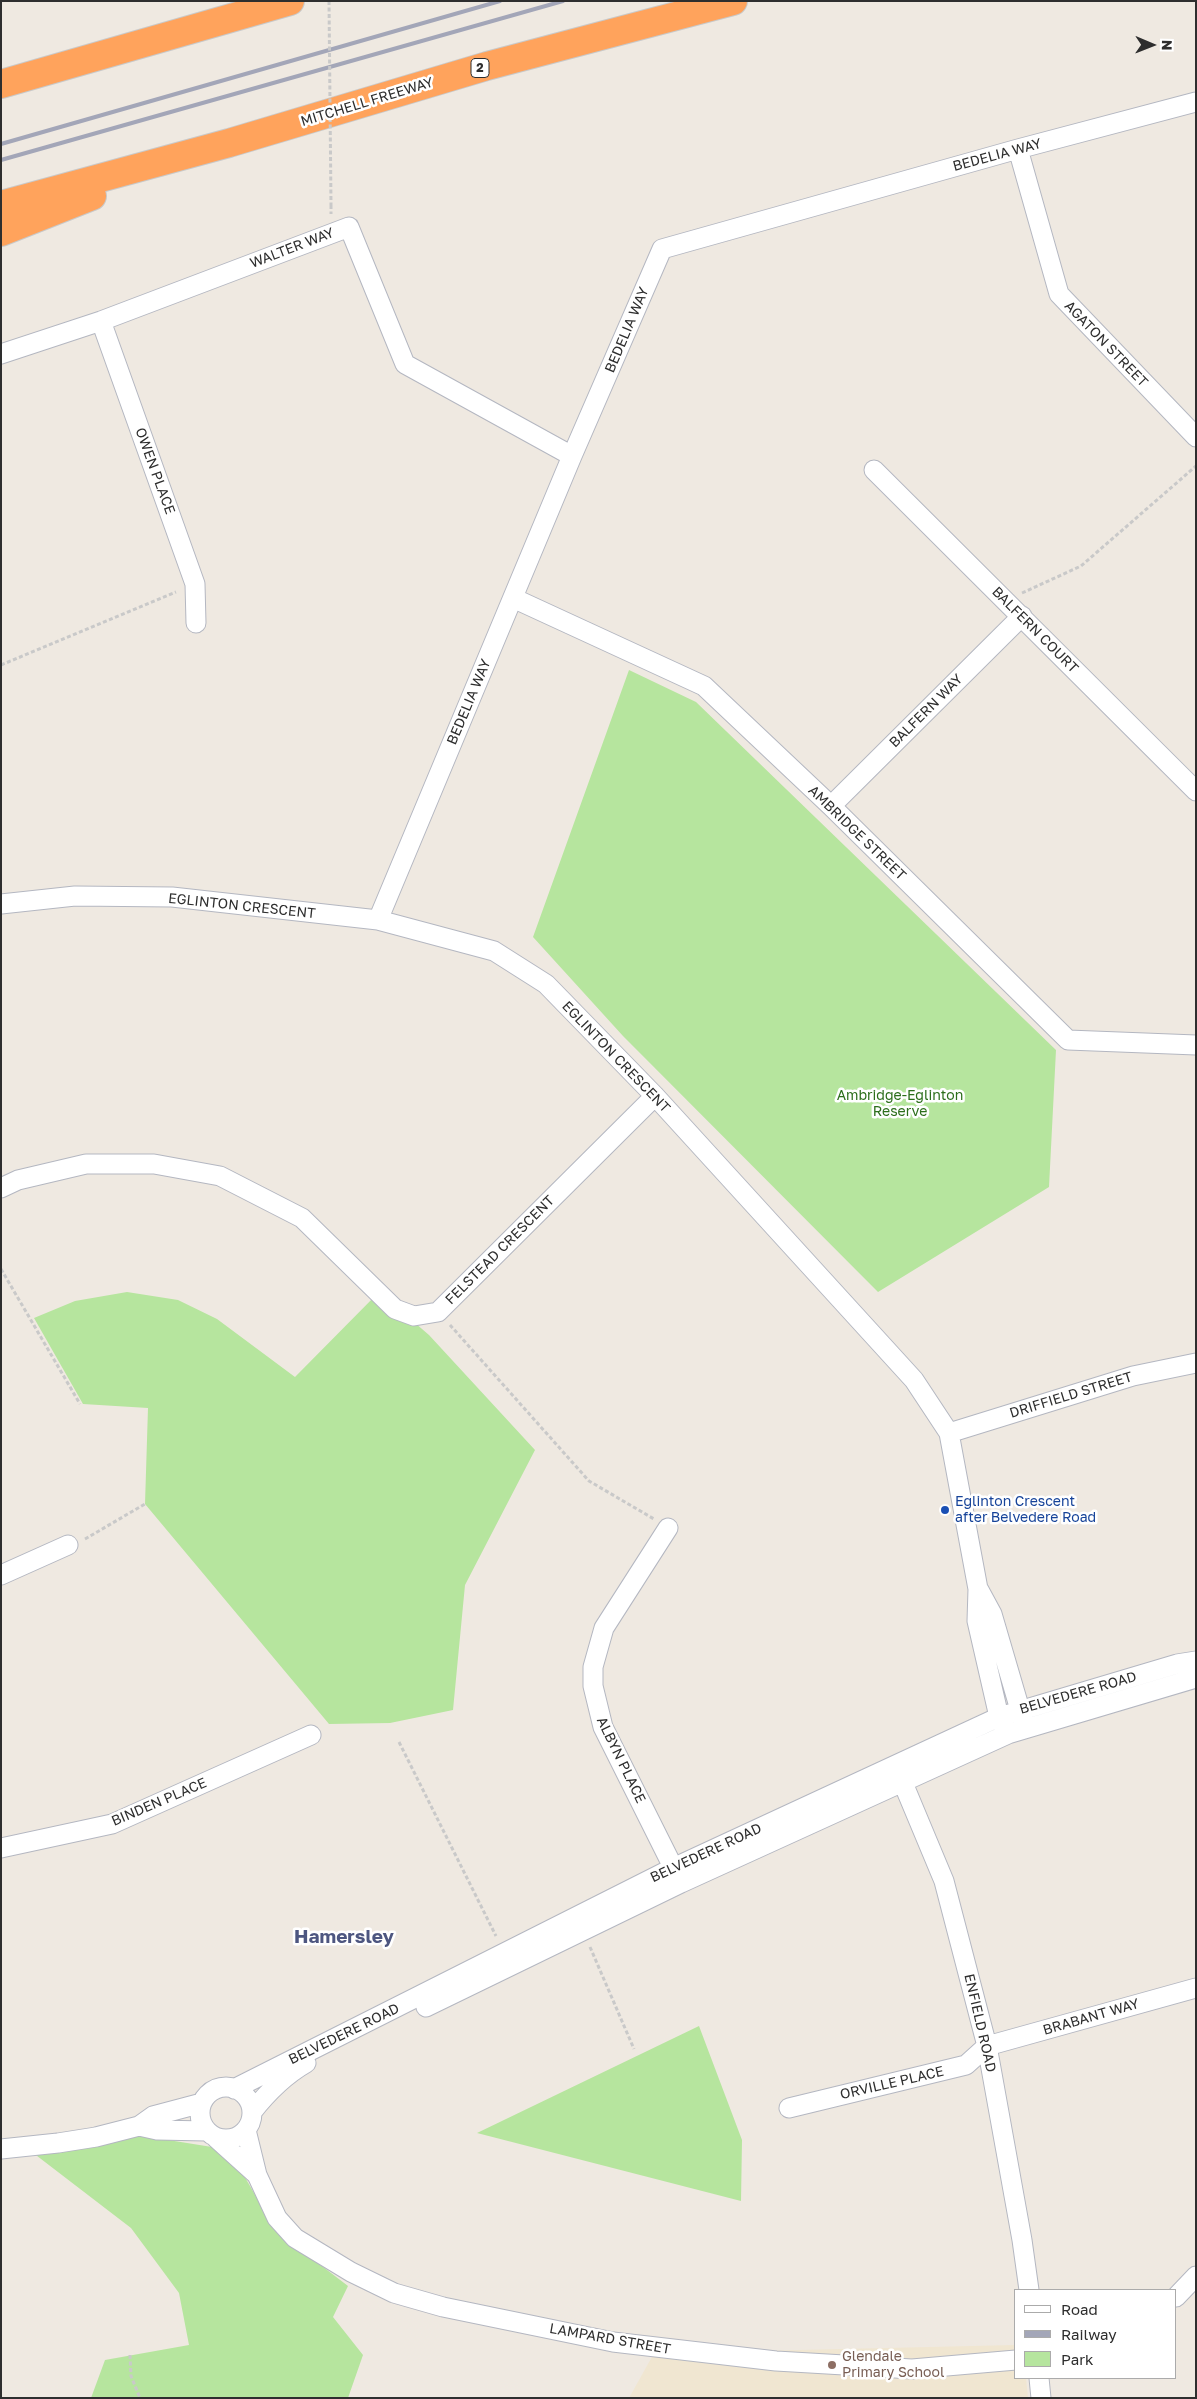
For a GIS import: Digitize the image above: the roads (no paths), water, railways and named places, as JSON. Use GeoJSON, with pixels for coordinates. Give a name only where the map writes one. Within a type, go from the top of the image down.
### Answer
{"type":"FeatureCollection","features":[{"type":"Feature","properties":{"kind":"highway"},"geometry":{"type":"LineString","coordinates":[[1,84],[290,1]]}},
{"type":"Feature","properties":{"kind":"highway","name":"MITCHELL FREEWAY"},"geometry":{"type":"LineString","coordinates":[[1,205],[229,143],[486,66],[733,1]]}},
{"type":"Feature","properties":{"kind":"highway"},"geometry":{"type":"LineString","coordinates":[[1,232],[229,143]]}},
{"type":"Feature","properties":{"kind":"street","name":"BEDELIA WAY"},"geometry":{"type":"LineString","coordinates":[[378,920],[572,456],[662,249],[1018,149],[1196,102]]}},
{"type":"Feature","properties":{"kind":"street","name":"AGATON STREET"},"geometry":{"type":"LineString","coordinates":[[1018,149],[1059,294],[1196,437]]}},
{"type":"Feature","properties":{"kind":"street","name":"WALTER WAY"},"geometry":{"type":"LineString","coordinates":[[1,354],[101,321],[349,227],[405,364],[572,456]]}},
{"type":"Feature","properties":{"kind":"street","name":"OWEN PLACE"},"geometry":{"type":"LineString","coordinates":[[101,321],[196,584],[196,623]]}},
{"type":"Feature","properties":{"kind":"street","name":"BALFERN COURT"},"geometry":{"type":"LineString","coordinates":[[874,470],[1196,791]]}},
{"type":"Feature","properties":{"kind":"street","name":"AMBRIDGE STREET"},"geometry":{"type":"LineString","coordinates":[[513,598],[704,686],[830,806],[1068,1040],[1196,1045]]}},
{"type":"Feature","properties":{"kind":"street","name":"BALFERN WAY"},"geometry":{"type":"LineString","coordinates":[[830,806],[1022,616]]}},
{"type":"Feature","properties":{"kind":"street","name":"EGLINTON CRESCENT"},"geometry":{"type":"LineString","coordinates":[[1,904],[75,896],[172,897],[378,920],[494,951],[546,984],[655,1096],[914,1380],[948,1433],[978,1589],[977,1621],[999,1716],[1017,1731]]}},
{"type":"Feature","properties":{"kind":"street","name":"FELSTEAD CRESCENT"},"geometry":{"type":"LineString","coordinates":[[1,1188],[18,1180],[86,1164],[154,1164],[220,1176],[302,1218],[395,1309],[414,1316],[438,1312],[655,1096]]}},
{"type":"Feature","properties":{"kind":"street","name":"DRIFFIELD STREET"},"geometry":{"type":"LineString","coordinates":[[948,1433],[1133,1376],[1196,1363]]}},
{"type":"Feature","properties":{"kind":"street","name":"ALBYN PLACE"},"geometry":{"type":"LineString","coordinates":[[668,1528],[604,1628],[593,1667],[593,1686],[596,1708],[602,1727],[677,1876]]}},
{"type":"Feature","properties":{"kind":"street"},"geometry":{"type":"LineString","coordinates":[[1,1575],[68,1545]]}},
{"type":"Feature","properties":{"kind":"street","name":"EGLINTON CRESCENT"},"geometry":{"type":"LineString","coordinates":[[978,1589],[992,1614],[1020,1709],[1017,1731]]}},
{"type":"Feature","properties":{"kind":"street","name":"BELVEDERE ROAD"},"geometry":{"type":"LineString","coordinates":[[899,1774],[999,1716],[1177,1664],[1196,1661]]}},
{"type":"Feature","properties":{"kind":"street","name":"BELVEDERE ROAD"},"geometry":{"type":"LineString","coordinates":[[234,2088],[505,1954],[899,1774],[1017,1731],[1196,1678]]}},
{"type":"Feature","properties":{"kind":"street","name":"BINDEN PLACE"},"geometry":{"type":"LineString","coordinates":[[1,1848],[112,1824],[311,1735]]}},
{"type":"Feature","properties":{"kind":"street","name":"ENFIELD ROAD"},"geometry":{"type":"LineString","coordinates":[[899,1774],[944,1880],[987,2046],[1022,2240],[1029,2289]]}},
{"type":"Feature","properties":{"kind":"street","name":"BELVEDERE ROAD"},"geometry":{"type":"LineString","coordinates":[[252,2112],[265,2095],[293,2070],[584,1932],[677,1876]]}},
{"type":"Feature","properties":{"kind":"street","name":"BRABANT WAY"},"geometry":{"type":"LineString","coordinates":[[987,2046],[1196,1988]]}},
{"type":"Feature","properties":{"kind":"street","name":"ORVILLE PLACE"},"geometry":{"type":"LineString","coordinates":[[790,2108],[966,2065],[987,2046]]}},
{"type":"Feature","properties":{"kind":"street"},"geometry":{"type":"LineString","coordinates":[[139,2126],[157,2130],[211,2135],[228,2140],[239,2136],[246,2130],[252,2112],[249,2102],[243,2094],[234,2088],[216,2089],[207,2095],[202,2102],[200,2118],[211,2135]]}},
{"type":"Feature","properties":{"kind":"street"},"geometry":{"type":"LineString","coordinates":[[1,2149],[58,2143],[139,2126],[153,2116],[202,2102]]}},
{"type":"Feature","properties":{"kind":"street","name":"LAMPARD STREET"},"geometry":{"type":"LineString","coordinates":[[246,2130],[257,2175],[277,2218],[295,2238],[351,2272],[394,2292],[443,2307],[613,2342],[776,2361],[912,2368],[1014,2360]]}},
{"type":"Feature","properties":{"kind":"street","name":"LAMPARD STREET"},"geometry":{"type":"LineString","coordinates":[[211,2135],[257,2175]]}},
{"type":"Feature","properties":{"kind":"street"},"geometry":{"type":"LineString","coordinates":[[1177,2296],[1196,2276]]}},
{"type":"Feature","properties":{"kind":"street"},"geometry":{"type":"LineString","coordinates":[[1039,2379],[1041,2398]]}},
{"type":"Feature","properties":{"kind":"railway"},"geometry":{"type":"LineString","coordinates":[[1,144],[500,1]]}},
{"type":"Feature","properties":{"kind":"railway"},"geometry":{"type":"LineString","coordinates":[[1,160],[563,1]]}},
{"type":"Feature","properties":{"kind":"place","name":"Eglinton Crescent after Belvedere Road"},"geometry":{"type":"Point","coordinates":[945,1510]}},
{"type":"Feature","properties":{"kind":"place","name":"Glendale Primary School"},"geometry":{"type":"Point","coordinates":[832,2365]}},
{"type":"Feature","properties":{"kind":"district","name":"Hamersley"},"geometry":{"type":"Point","coordinates":[344,1937]}},
{"type":"Feature","properties":{"kind":"park label","name":"Ambridge-Eglinton Reserve"},"geometry":{"type":"Point","coordinates":[900,1104]}}]}
